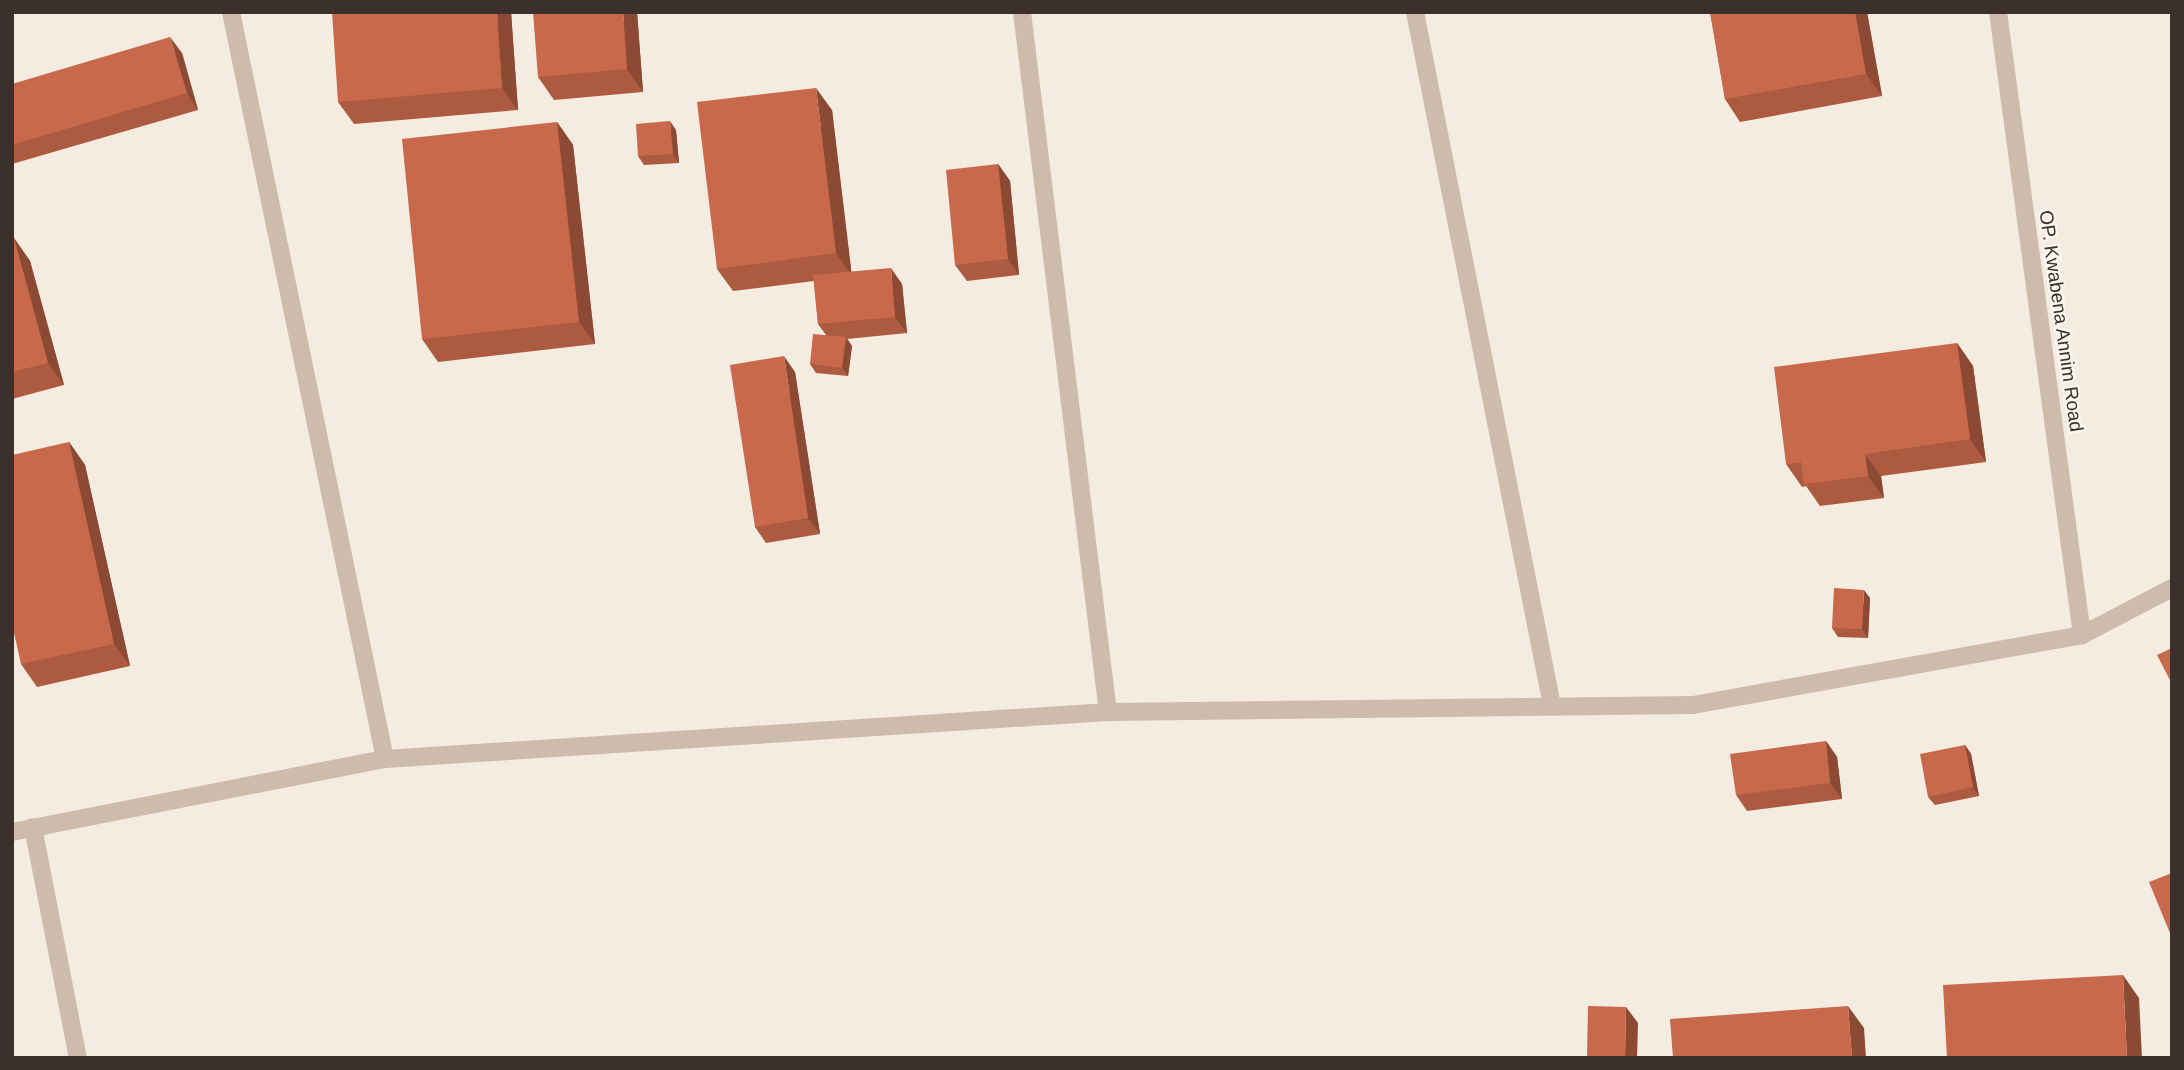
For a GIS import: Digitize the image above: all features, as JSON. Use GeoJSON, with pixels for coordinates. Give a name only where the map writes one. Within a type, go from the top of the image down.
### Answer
{"type":"FeatureCollection","features":[{"type":"Feature","properties":{"kind":"street"},"geometry":{"type":"LineString","coordinates":[[231,12],[385,759]]}},
{"type":"Feature","properties":{"kind":"street"},"geometry":{"type":"LineString","coordinates":[[1022,12],[1108,712]]}},
{"type":"Feature","properties":{"kind":"street"},"geometry":{"type":"LineString","coordinates":[[1415,12],[1552,706]]}},
{"type":"Feature","properties":{"kind":"street","name":"OP. Kwabena Annim Road"},"geometry":{"type":"LineString","coordinates":[[1998,12],[2082,635]]}},
{"type":"Feature","properties":{"kind":"street"},"geometry":{"type":"LineString","coordinates":[[12,832],[385,759],[1108,712],[1693,705],[2082,635],[2172,588]]}},
{"type":"Feature","properties":{"kind":"street"},"geometry":{"type":"LineString","coordinates":[[33,827],[78,1058]]}},
{"type":"Feature","properties":{"kind":"building"},"geometry":{"type":"Polygon","coordinates":[[[332,12],[497,12],[502,88],[338,102],[332,12]]]}},
{"type":"Feature","properties":{"kind":"building"},"geometry":{"type":"Polygon","coordinates":[[[533,12],[623,12],[627,69],[538,77],[533,12]]]}},
{"type":"Feature","properties":{"kind":"building"},"geometry":{"type":"Polygon","coordinates":[[[1710,12],[1855,12],[1866,74],[1725,99],[1710,12]]]}},
{"type":"Feature","properties":{"kind":"building"},"geometry":{"type":"Polygon","coordinates":[[[170,37],[187,93],[12,145],[12,84],[170,37]]]}},
{"type":"Feature","properties":{"kind":"building"},"geometry":{"type":"Polygon","coordinates":[[[816,88],[836,253],[717,269],[697,102],[816,88]]]}},
{"type":"Feature","properties":{"kind":"building"},"geometry":{"type":"Polygon","coordinates":[[[670,121],[673,154],[638,156],[636,124],[670,121]]]}},
{"type":"Feature","properties":{"kind":"building"},"geometry":{"type":"Polygon","coordinates":[[[557,122],[579,322],[422,339],[402,139],[557,122]]]}},
{"type":"Feature","properties":{"kind":"building"},"geometry":{"type":"Polygon","coordinates":[[[998,164],[1008,259],[955,265],[946,170],[998,164]]]}},
{"type":"Feature","properties":{"kind":"building"},"geometry":{"type":"Polygon","coordinates":[[[14,238],[48,363],[12,372],[12,239],[14,238]]]}},
{"type":"Feature","properties":{"kind":"building"},"geometry":{"type":"Polygon","coordinates":[[[891,268],[895,317],[818,324],[813,275],[891,268]]]}},
{"type":"Feature","properties":{"kind":"building"},"geometry":{"type":"Polygon","coordinates":[[[813,334],[846,337],[842,368],[810,364],[813,334]]]}},
{"type":"Feature","properties":{"kind":"building"},"geometry":{"type":"Polygon","coordinates":[[[1957,343],[1970,439],[1865,454],[1868,476],[1804,484],[1801,462],[1786,464],[1774,367],[1957,343]]]}},
{"type":"Feature","properties":{"kind":"building"},"geometry":{"type":"Polygon","coordinates":[[[784,356],[808,518],[755,527],[730,365],[784,356]]]}},
{"type":"Feature","properties":{"kind":"building"},"geometry":{"type":"Polygon","coordinates":[[[69,442],[114,644],[21,664],[12,624],[12,455],[69,442]]]}},
{"type":"Feature","properties":{"kind":"building"},"geometry":{"type":"Polygon","coordinates":[[[1834,588],[1864,590],[1862,629],[1832,628],[1834,588]]]}},
{"type":"Feature","properties":{"kind":"building"},"geometry":{"type":"Polygon","coordinates":[[[2172,648],[2172,684],[2157,655],[2172,648]]]}},
{"type":"Feature","properties":{"kind":"building"},"geometry":{"type":"Polygon","coordinates":[[[1826,741],[1830,783],[1736,795],[1730,754],[1826,741]]]}},
{"type":"Feature","properties":{"kind":"building"},"geometry":{"type":"Polygon","coordinates":[[[1965,745],[1973,787],[1928,797],[1920,754],[1965,745]]]}},
{"type":"Feature","properties":{"kind":"building"},"geometry":{"type":"Polygon","coordinates":[[[2172,873],[2172,938],[2149,882],[2172,873]]]}},
{"type":"Feature","properties":{"kind":"building"},"geometry":{"type":"Polygon","coordinates":[[[2123,975],[2127,1058],[1947,1058],[1943,985],[2123,975]]]}},
{"type":"Feature","properties":{"kind":"building"},"geometry":{"type":"Polygon","coordinates":[[[1588,1006],[1626,1007],[1625,1058],[1587,1058],[1588,1006]]]}},
{"type":"Feature","properties":{"kind":"building"},"geometry":{"type":"Polygon","coordinates":[[[1848,1006],[1852,1058],[1673,1058],[1670,1019],[1848,1006]]]}}]}
